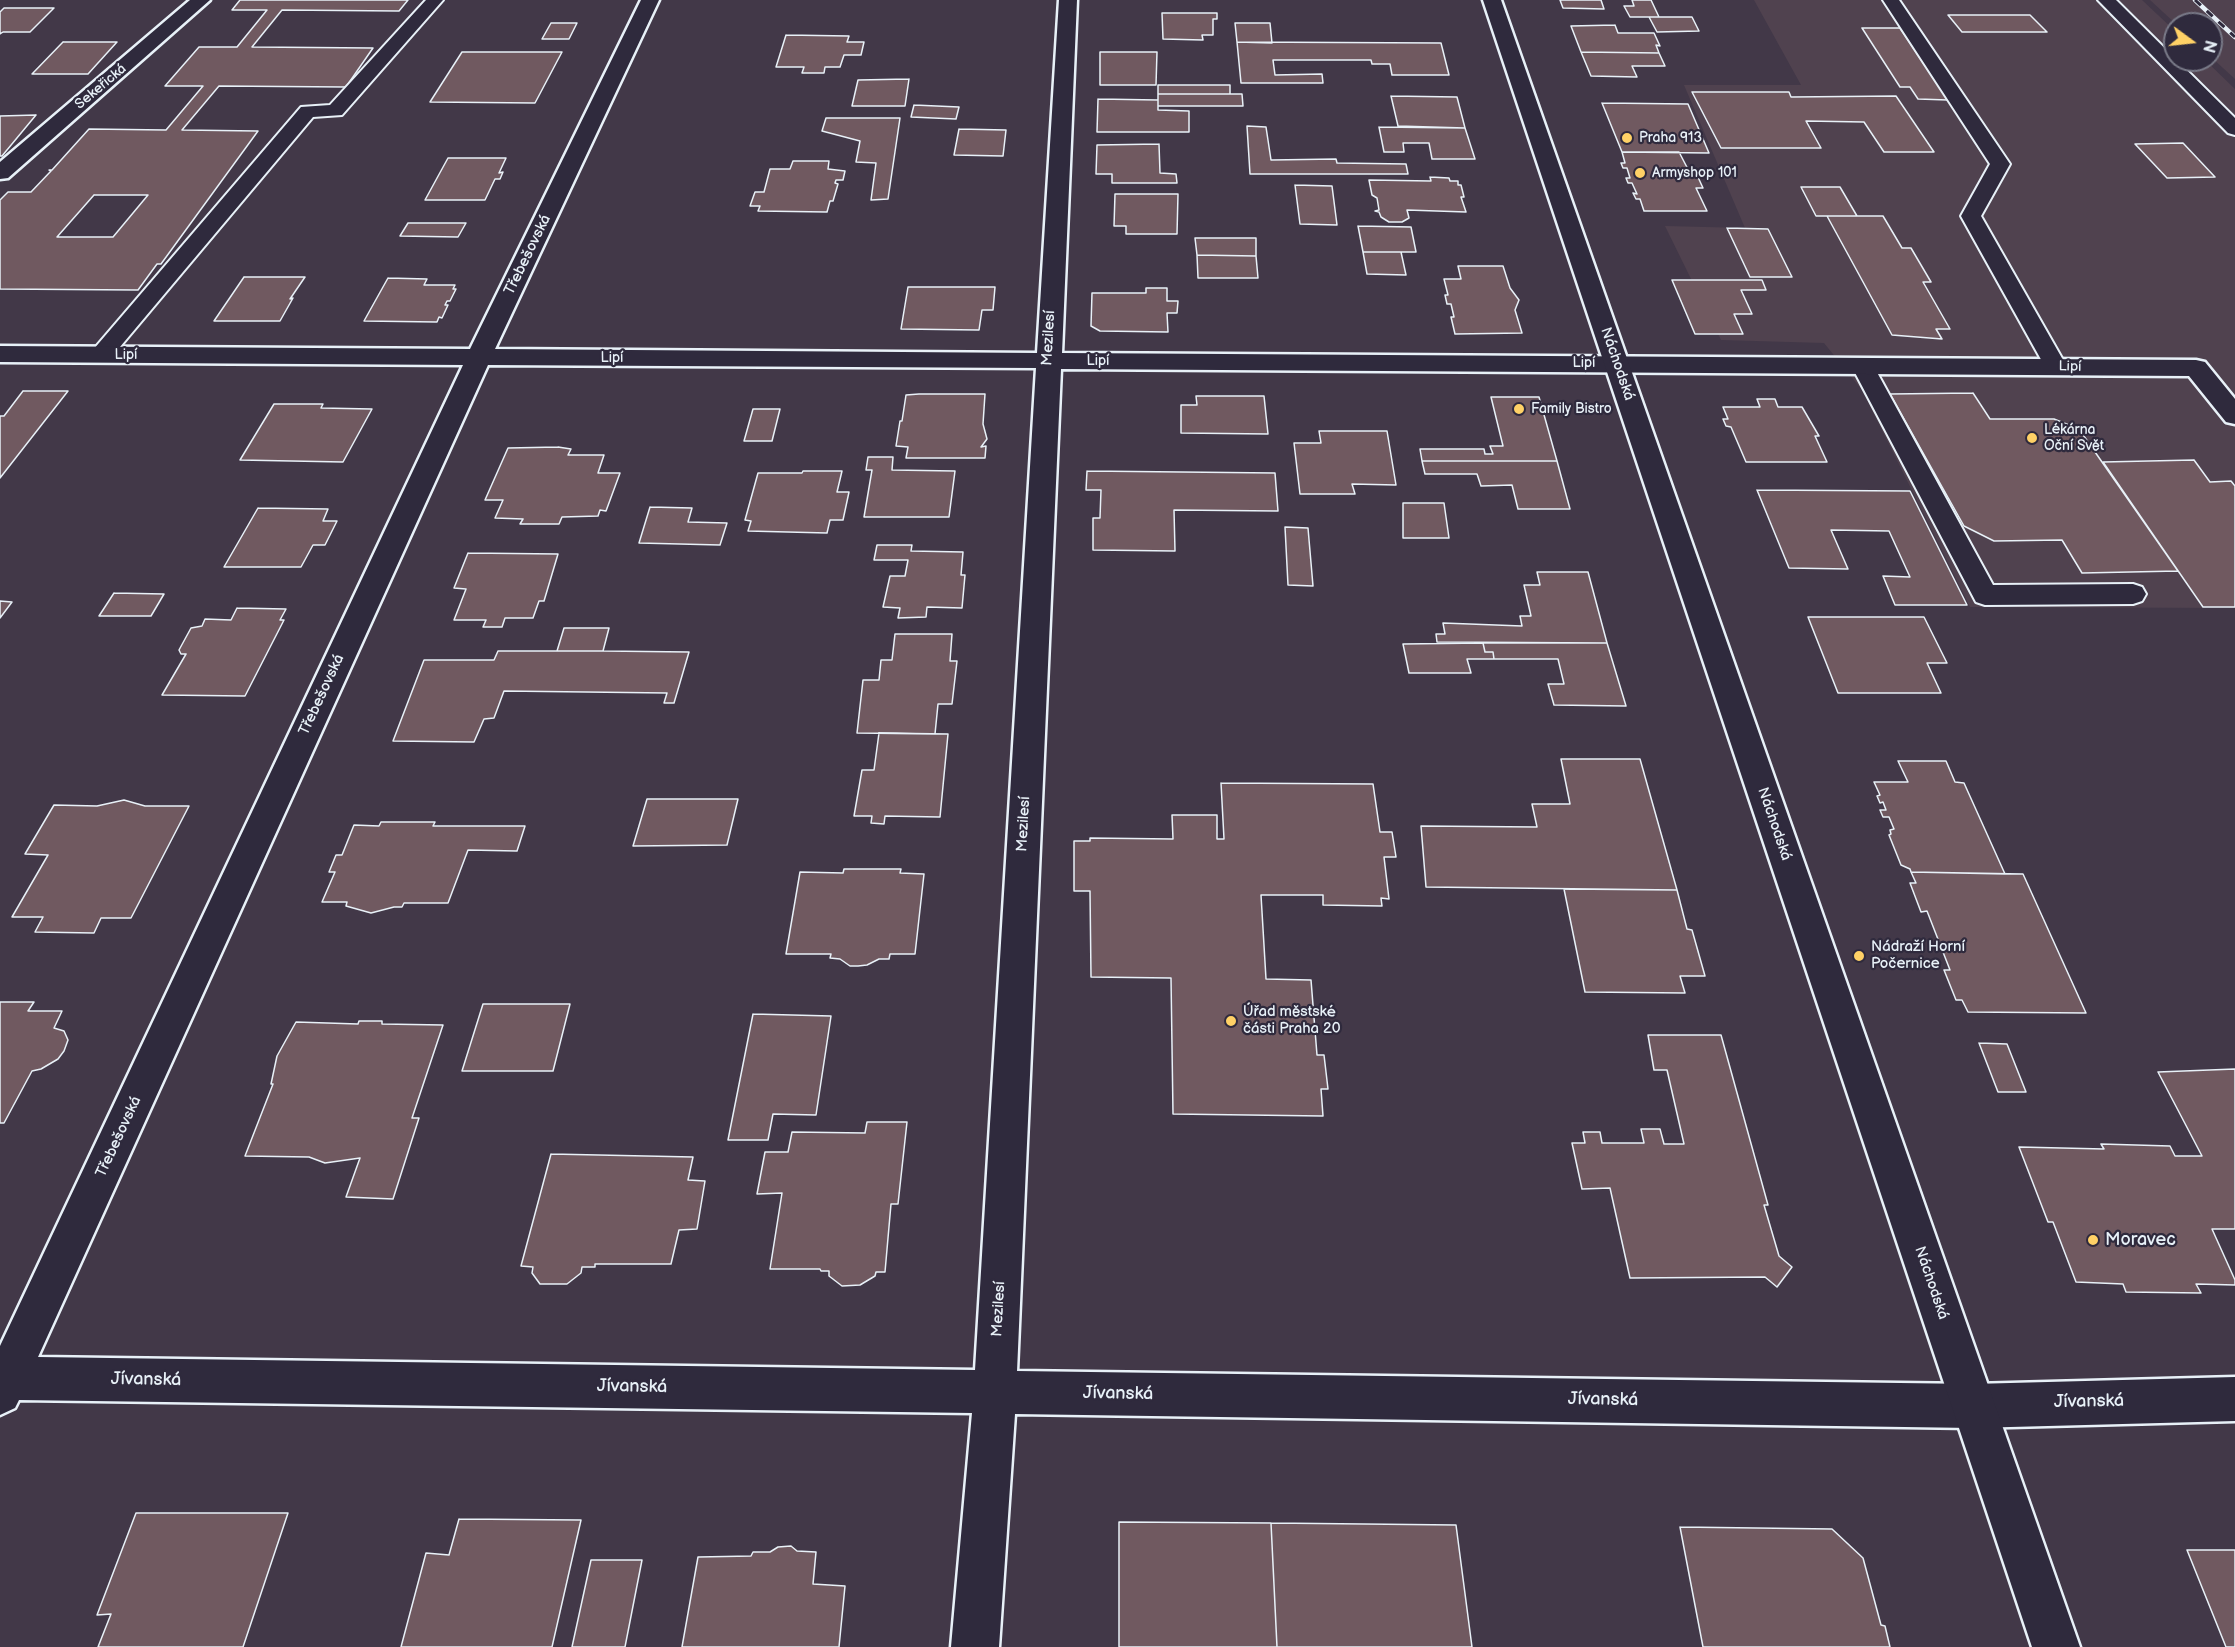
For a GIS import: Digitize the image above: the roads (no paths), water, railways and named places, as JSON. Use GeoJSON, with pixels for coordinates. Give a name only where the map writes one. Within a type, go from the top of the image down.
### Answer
{"type":"FeatureCollection","features":[{"type":"Feature","properties":{"kind":"street","name":"Sekeřická"},"geometry":{"type":"LineString","coordinates":[[0,173],[201,0]]}},
{"type":"Feature","properties":{"kind":"street","name":"Třebešovská"},"geometry":{"type":"LineString","coordinates":[[2,1383],[479,357],[650,0]]}},
{"type":"Feature","properties":{"kind":"street","name":"Mezilesí"},"geometry":{"type":"LineString","coordinates":[[975,1647],[995,1391],[1068,0]]}},
{"type":"Feature","properties":{"kind":"street","name":"Náchodská"},"geometry":{"type":"LineString","coordinates":[[1492,0],[2056,1647]]}},
{"type":"Feature","properties":{"kind":"street","name":"Lipí"},"geometry":{"type":"LineString","coordinates":[[0,354],[2196,368],[2235,416]]}},
{"type":"Feature","properties":{"kind":"street","name":"Jívanská"},"geometry":{"type":"LineString","coordinates":[[2,1383],[995,1391],[1973,1406],[2235,1399]]}},
{"type":"Feature","properties":{"kind":"lane"},"geometry":{"type":"LineString","coordinates":[[101,355],[308,111],[335,111],[435,0]]}},
{"type":"Feature","properties":{"kind":"lane"},"geometry":{"type":"LineString","coordinates":[[2106,0],[2235,129]]}},
{"type":"Feature","properties":{"kind":"lane"},"geometry":{"type":"LineString","coordinates":[[1896,6],[2000,164],[1971,216],[2056,367]]}},
{"type":"Feature","properties":{"kind":"lane"},"geometry":{"type":"LineString","coordinates":[[1862,365],[1985,595],[2133,594]]}},
{"type":"Feature","properties":{"kind":"railway"},"geometry":{"type":"LineString","coordinates":[[2195,0],[2235,37]]}},
{"type":"Feature","properties":{"kind":"place","name":"Praha 913"},"geometry":{"type":"Point","coordinates":[1627,138]}},
{"type":"Feature","properties":{"kind":"place","name":"Armyshop 101"},"geometry":{"type":"Point","coordinates":[1640,173]}},
{"type":"Feature","properties":{"kind":"place","name":"Family Bistro"},"geometry":{"type":"Point","coordinates":[1519,409]}},
{"type":"Feature","properties":{"kind":"place","name":"Lékárna Oční Svět"},"geometry":{"type":"Point","coordinates":[2032,438]}},
{"type":"Feature","properties":{"kind":"place","name":"Nádraží Horní Počernice"},"geometry":{"type":"Point","coordinates":[1859,956]}},
{"type":"Feature","properties":{"kind":"place","name":"Úřad městské části Praha 20"},"geometry":{"type":"Point","coordinates":[1231,1021]}},
{"type":"Feature","properties":{"kind":"place","name":"Moravec"},"geometry":{"type":"Point","coordinates":[2093,1240]}}]}
